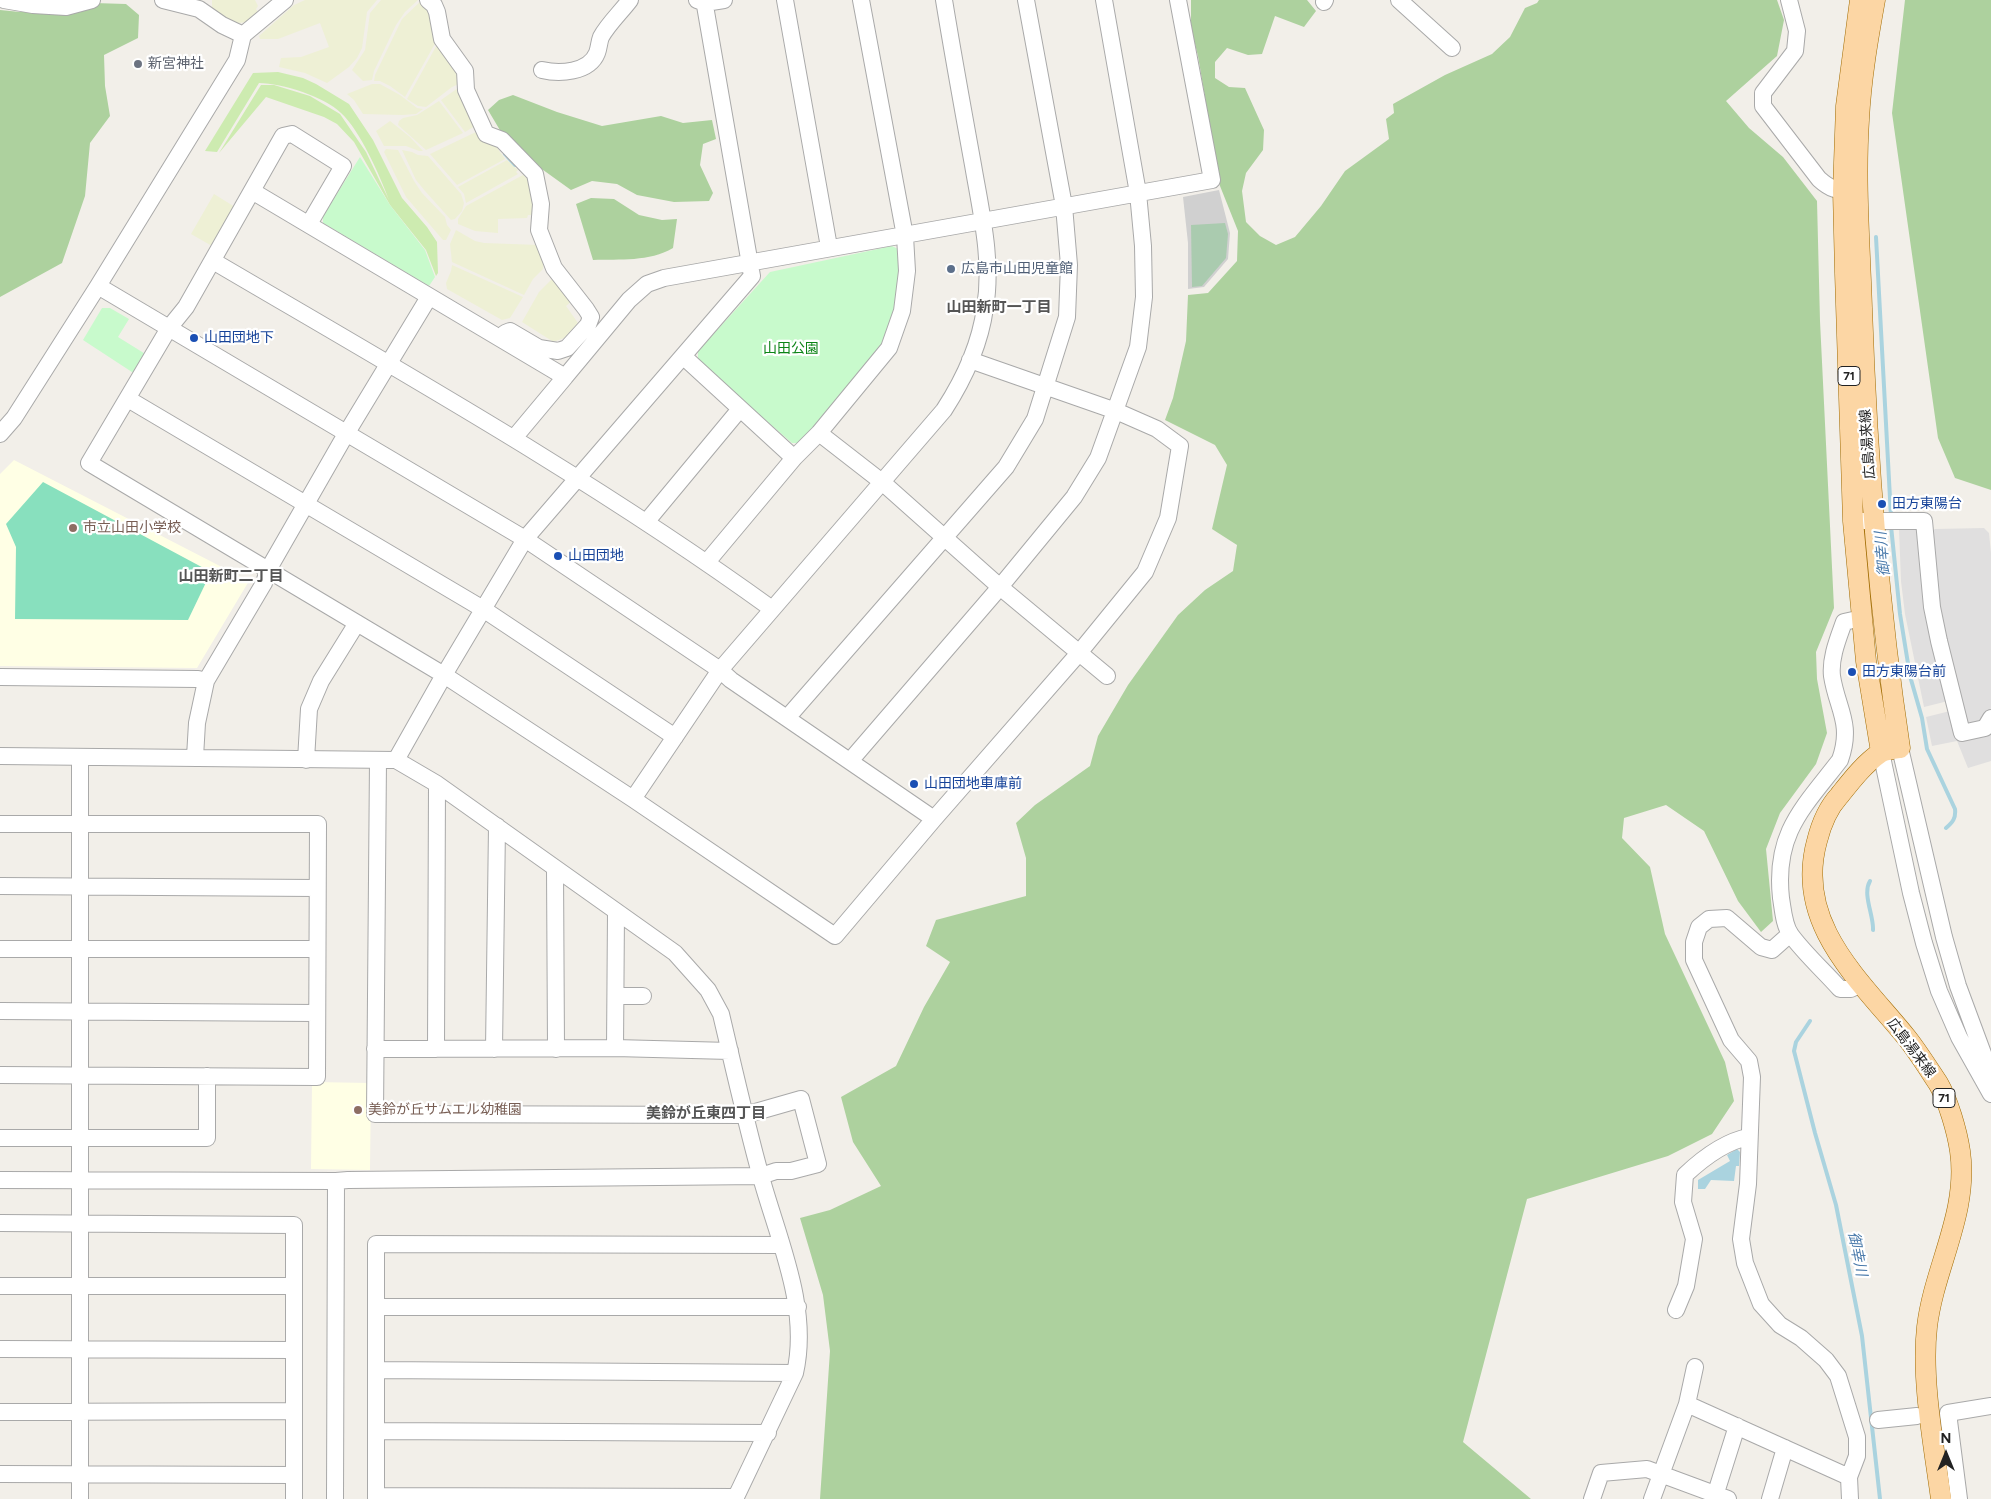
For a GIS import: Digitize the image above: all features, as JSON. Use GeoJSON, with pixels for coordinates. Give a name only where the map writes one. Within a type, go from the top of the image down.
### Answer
{"type":"FeatureCollection","features":[{"type":"Feature","properties":{"kind":"main road","name":"広島湯来線"},"geometry":{"type":"LineString","coordinates":[[1860,0],[1846,106],[1863,521],[1862,618],[1866,661],[1890,750]]}},
{"type":"Feature","properties":{"kind":"main road","name":"広島湯来線"},"geometry":{"type":"LineString","coordinates":[[1850,190],[1866,46],[1875,0]]}},
{"type":"Feature","properties":{"kind":"main road","name":"広島湯来線"},"geometry":{"type":"LineString","coordinates":[[1863,521],[1886,656],[1890,750]]}},
{"type":"Feature","properties":{"kind":"main road","name":"広島湯来線"},"geometry":{"type":"LineString","coordinates":[[1890,750],[1852,779],[1833,802],[1820,829],[1814,851],[1812,872],[1818,914],[1827,935],[1860,984],[1908,1039],[1939,1085],[1948,1106],[1960,1150],[1962,1185],[1959,1210],[1934,1292],[1927,1326],[1925,1350],[1930,1415],[1941,1499]]}},
{"type":"Feature","properties":{"kind":"street"},"geometry":{"type":"LineString","coordinates":[[4,0],[33,5],[66,7],[92,0]]}},
{"type":"Feature","properties":{"kind":"street"},"geometry":{"type":"LineString","coordinates":[[163,0],[199,9],[222,25],[243,35]]}},
{"type":"Feature","properties":{"kind":"street"},"geometry":{"type":"LineString","coordinates":[[0,434],[14,418],[98,286],[237,60],[243,35],[285,0]]}},
{"type":"Feature","properties":{"kind":"street"},"geometry":{"type":"LineString","coordinates":[[428,0],[434,5],[437,12],[442,39],[465,71],[466,90],[486,134],[502,140],[535,174],[541,204],[539,230],[554,268],[591,317],[588,325],[567,348],[558,351],[539,348],[510,331],[498,337]]}},
{"type":"Feature","properties":{"kind":"street"},"geometry":{"type":"LineString","coordinates":[[542,70],[555,73],[570,72],[586,65],[597,54],[601,38],[630,0]]}},
{"type":"Feature","properties":{"kind":"street"},"geometry":{"type":"LineString","coordinates":[[396,760],[444,675],[525,540],[752,276],[702,1],[724,0]]}},
{"type":"Feature","properties":{"kind":"street"},"geometry":{"type":"LineString","coordinates":[[785,0],[829,247]]}},
{"type":"Feature","properties":{"kind":"street"},"geometry":{"type":"LineString","coordinates":[[707,562],[889,348],[902,311],[907,271],[905,236],[861,0]]}},
{"type":"Feature","properties":{"kind":"street"},"geometry":{"type":"LineString","coordinates":[[633,799],[720,670],[944,410],[958,388],[970,360],[985,309],[987,262],[983,222],[944,0]]}},
{"type":"Feature","properties":{"kind":"street"},"geometry":{"type":"LineString","coordinates":[[786,718],[1006,467],[1036,419],[1047,387],[1068,317],[1069,265],[1064,206],[1026,0]]}},
{"type":"Feature","properties":{"kind":"street"},"geometry":{"type":"LineString","coordinates":[[850,761],[1000,587],[1074,497],[1098,458],[1138,347],[1144,297],[1138,193],[1104,0]]}},
{"type":"Feature","properties":{"kind":"street"},"geometry":{"type":"LineString","coordinates":[[514,438],[629,300],[647,284],[664,278],[829,247],[905,236],[1212,180],[1178,0]]}},
{"type":"Feature","properties":{"kind":"street"},"geometry":{"type":"LineString","coordinates":[[1399,0],[1452,48]]}},
{"type":"Feature","properties":{"kind":"street"},"geometry":{"type":"LineString","coordinates":[[1789,0],[1797,31],[1795,51],[1763,93],[1763,106],[1819,179],[1830,188],[1850,190]]}},
{"type":"Feature","properties":{"kind":"street"},"geometry":{"type":"LineString","coordinates":[[309,224],[343,166],[292,134],[283,136],[186,307],[169,328],[89,463],[444,675],[633,799],[835,936],[1079,653],[1145,572],[1168,518],[1180,446],[1157,429],[1116,412],[970,360]]}},
{"type":"Feature","properties":{"kind":"street"},"geometry":{"type":"LineString","coordinates":[[252,192],[565,377]]}},
{"type":"Feature","properties":{"kind":"street"},"geometry":{"type":"LineString","coordinates":[[213,261],[514,438],[646,521],[772,609]]}},
{"type":"Feature","properties":{"kind":"street"},"geometry":{"type":"LineString","coordinates":[[98,286],[525,540],[720,670],[731,680],[934,819]]}},
{"type":"Feature","properties":{"kind":"street"},"geometry":{"type":"LineString","coordinates":[[195,757],[197,723],[206,681],[264,583],[268,570],[346,434],[430,297]]}},
{"type":"Feature","properties":{"kind":"street"},"geometry":{"type":"LineString","coordinates":[[684,357],[794,458]]}},
{"type":"Feature","properties":{"kind":"street"},"geometry":{"type":"LineString","coordinates":[[128,399],[483,609],[675,737]]}},
{"type":"Feature","properties":{"kind":"street"},"geometry":{"type":"LineString","coordinates":[[646,521],[740,409]]}},
{"type":"Feature","properties":{"kind":"street"},"geometry":{"type":"LineString","coordinates":[[819,432],[882,482],[1000,587],[1107,676]]}},
{"type":"Feature","properties":{"kind":"street"},"geometry":{"type":"LineString","coordinates":[[1863,521],[1924,521],[1932,607],[1962,733],[1985,728],[1991,718]]}},
{"type":"Feature","properties":{"kind":"street"},"geometry":{"type":"LineString","coordinates":[[1860,984],[1851,989],[1840,989],[1790,934],[1783,911],[1779,881],[1782,848],[1795,818],[1840,760],[1843,749],[1844,717],[1832,676],[1833,657],[1844,622],[1862,618]]}},
{"type":"Feature","properties":{"kind":"street"},"geometry":{"type":"LineString","coordinates":[[306,760],[309,709],[321,681],[357,623]]}},
{"type":"Feature","properties":{"kind":"street"},"geometry":{"type":"LineString","coordinates":[[0,677],[198,679],[206,681]]}},
{"type":"Feature","properties":{"kind":"street"},"geometry":{"type":"LineString","coordinates":[[1890,750],[1958,986],[1991,1075]]}},
{"type":"Feature","properties":{"kind":"street"},"geometry":{"type":"LineString","coordinates":[[1890,750],[1911,893],[1924,943],[1939,992],[1959,1037],[1991,1094]]}},
{"type":"Feature","properties":{"kind":"street"},"geometry":{"type":"LineString","coordinates":[[0,756],[396,760],[437,784],[675,953],[708,990],[721,1014],[761,1176],[781,1244],[798,1307],[799,1320],[799,1355],[795,1372],[768,1433],[735,1498],[376,1497],[376,1244],[781,1244]]}},
{"type":"Feature","properties":{"kind":"street"},"geometry":{"type":"LineString","coordinates":[[80,757],[80,1499]]}},
{"type":"Feature","properties":{"kind":"street"},"geometry":{"type":"LineString","coordinates":[[0,1180],[336,1181],[761,1176],[776,1170],[791,1171],[818,1164],[801,1099],[745,1114],[375,1114],[378,760]]}},
{"type":"Feature","properties":{"kind":"street"},"geometry":{"type":"LineString","coordinates":[[436,1049],[437,784]]}},
{"type":"Feature","properties":{"kind":"street"},"geometry":{"type":"LineString","coordinates":[[0,824],[318,824],[317,1077],[0,1075]]}},
{"type":"Feature","properties":{"kind":"street"},"geometry":{"type":"LineString","coordinates":[[494,1049],[497,826]]}},
{"type":"Feature","properties":{"kind":"street"},"geometry":{"type":"LineString","coordinates":[[555,869],[556,1049]]}},
{"type":"Feature","properties":{"kind":"street"},"geometry":{"type":"LineString","coordinates":[[0,886],[317,888]]}},
{"type":"Feature","properties":{"kind":"street"},"geometry":{"type":"LineString","coordinates":[[615,1048],[616,912]]}},
{"type":"Feature","properties":{"kind":"street"},"geometry":{"type":"LineString","coordinates":[[1790,934],[1772,950],[1761,947],[1727,918],[1709,919],[1699,927],[1694,942],[1694,960],[1731,1040],[1749,1060],[1752,1077],[1748,1184],[1741,1239],[1745,1263],[1761,1304],[1780,1326],[1801,1338],[1826,1360],[1838,1376],[1857,1437],[1857,1456],[1849,1477],[1850,1499]]}},
{"type":"Feature","properties":{"kind":"street"},"geometry":{"type":"LineString","coordinates":[[0,949],[317,948]]}},
{"type":"Feature","properties":{"kind":"street"},"geometry":{"type":"LineString","coordinates":[[616,996],[643,996]]}},
{"type":"Feature","properties":{"kind":"street"},"geometry":{"type":"LineString","coordinates":[[0,1011],[317,1013]]}},
{"type":"Feature","properties":{"kind":"street"},"geometry":{"type":"LineString","coordinates":[[375,1049],[615,1048],[730,1051]]}},
{"type":"Feature","properties":{"kind":"street"},"geometry":{"type":"LineString","coordinates":[[0,1138],[207,1138],[207,1076]]}},
{"type":"Feature","properties":{"kind":"street"},"geometry":{"type":"LineString","coordinates":[[1676,1310],[1686,1286],[1694,1239],[1683,1202],[1686,1176],[1696,1165],[1737,1139],[1749,1137]]}},
{"type":"Feature","properties":{"kind":"street"},"geometry":{"type":"LineString","coordinates":[[335,1499],[336,1181]]}},
{"type":"Feature","properties":{"kind":"street"},"geometry":{"type":"LineString","coordinates":[[0,1223],[294,1224],[294,1499]]}},
{"type":"Feature","properties":{"kind":"street"},"geometry":{"type":"LineString","coordinates":[[0,1286],[294,1286]]}},
{"type":"Feature","properties":{"kind":"street"},"geometry":{"type":"LineString","coordinates":[[377,1307],[798,1307]]}},
{"type":"Feature","properties":{"kind":"street"},"geometry":{"type":"LineString","coordinates":[[0,1348],[294,1350]]}},
{"type":"Feature","properties":{"kind":"street"},"geometry":{"type":"LineString","coordinates":[[1652,1499],[1687,1404],[1695,1367]]}},
{"type":"Feature","properties":{"kind":"street"},"geometry":{"type":"LineString","coordinates":[[377,1370],[795,1372]]}},
{"type":"Feature","properties":{"kind":"street"},"geometry":{"type":"LineString","coordinates":[[1687,1404],[1849,1477]]}},
{"type":"Feature","properties":{"kind":"street"},"geometry":{"type":"LineString","coordinates":[[1959,1499],[1945,1413],[1991,1406]]}},
{"type":"Feature","properties":{"kind":"street"},"geometry":{"type":"LineString","coordinates":[[0,1412],[293,1411]]}},
{"type":"Feature","properties":{"kind":"street"},"geometry":{"type":"LineString","coordinates":[[1878,1420],[1917,1416]]}},
{"type":"Feature","properties":{"kind":"street"},"geometry":{"type":"LineString","coordinates":[[1592,1499],[1601,1473],[1647,1469],[1719,1497],[1737,1426]]}},
{"type":"Feature","properties":{"kind":"street"},"geometry":{"type":"LineString","coordinates":[[376,1431],[768,1433]]}},
{"type":"Feature","properties":{"kind":"street"},"geometry":{"type":"LineString","coordinates":[[1770,1499],[1786,1448]]}},
{"type":"Feature","properties":{"kind":"street"},"geometry":{"type":"LineString","coordinates":[[0,1474],[294,1474]]}},
{"type":"Feature","properties":{"kind":"shaded area"},"geometry":{"type":"Polygon","coordinates":[[[212,0],[255,0],[258,6],[256,9],[259,14],[247,22],[229,24],[212,9],[212,0]]]}},
{"type":"Feature","properties":{"kind":"shaded area"},"geometry":{"type":"Polygon","coordinates":[[[305,0],[377,0],[367,12],[362,48],[357,58],[349,67],[327,83],[305,73],[279,67],[281,58],[301,57],[329,47],[320,23],[278,39],[260,39],[259,36],[294,5],[305,0]]]}},
{"type":"Feature","properties":{"kind":"shaded area"},"geometry":{"type":"Polygon","coordinates":[[[381,0],[418,0],[405,12],[396,25],[374,71],[372,80],[363,81],[352,70],[365,50],[370,13],[381,0]]]}},
{"type":"Feature","properties":{"kind":"shaded area"},"geometry":{"type":"Polygon","coordinates":[[[422,0],[430,6],[437,40],[405,97],[390,86],[380,81],[374,81],[375,75],[402,19],[422,0]]]}},
{"type":"Feature","properties":{"kind":"shaded area"},"geometry":{"type":"Polygon","coordinates":[[[439,41],[460,69],[461,83],[452,87],[426,107],[418,106],[407,99],[439,41]]]}},
{"type":"Feature","properties":{"kind":"shaded area"},"geometry":{"type":"Polygon","coordinates":[[[372,84],[380,84],[400,95],[417,108],[423,109],[416,114],[363,114],[354,100],[347,94],[372,84]]]}},
{"type":"Feature","properties":{"kind":"shaded area"},"geometry":{"type":"Polygon","coordinates":[[[458,88],[475,126],[465,132],[441,100],[458,88]]]}},
{"type":"Feature","properties":{"kind":"shaded area"},"geometry":{"type":"Polygon","coordinates":[[[439,101],[463,133],[426,150],[398,125],[399,121],[403,118],[417,115],[439,101]]]}},
{"type":"Feature","properties":{"kind":"shaded area"},"geometry":{"type":"Polygon","coordinates":[[[390,121],[410,137],[423,151],[406,146],[384,146],[376,131],[390,121]]]}},
{"type":"Feature","properties":{"kind":"shaded area"},"geometry":{"type":"Polygon","coordinates":[[[478,131],[495,145],[505,159],[457,185],[430,154],[478,131]]]}},
{"type":"Feature","properties":{"kind":"shaded area"},"geometry":{"type":"Polygon","coordinates":[[[386,149],[398,150],[422,193],[445,217],[447,225],[451,230],[446,240],[443,240],[406,197],[384,152],[386,149]]]}},
{"type":"Feature","properties":{"kind":"shaded area"},"geometry":{"type":"Polygon","coordinates":[[[402,150],[428,156],[461,194],[464,203],[462,211],[455,219],[451,220],[416,180],[402,150]]]}},
{"type":"Feature","properties":{"kind":"shaded area"},"geometry":{"type":"Polygon","coordinates":[[[507,160],[518,170],[516,172],[518,174],[466,203],[464,194],[458,187],[507,160]]]}},
{"type":"Feature","properties":{"kind":"shaded area"},"geometry":{"type":"Polygon","coordinates":[[[523,175],[532,183],[535,189],[533,215],[528,215],[527,218],[498,219],[498,233],[475,231],[458,224],[458,219],[466,206],[523,175]]]}},
{"type":"Feature","properties":{"kind":"shaded area"},"geometry":{"type":"Polygon","coordinates":[[[1219,190],[1230,233],[1228,259],[1204,287],[1188,289],[1188,243],[1183,197],[1219,190]]]}},
{"type":"Feature","properties":{"kind":"shaded area"},"geometry":{"type":"Polygon","coordinates":[[[214,194],[235,207],[212,246],[191,234],[214,194]]]}},
{"type":"Feature","properties":{"kind":"shaded area"},"geometry":{"type":"Polygon","coordinates":[[[1225,223],[1228,234],[1226,258],[1202,286],[1192,287],[1191,225],[1225,223]]]}},
{"type":"Feature","properties":{"kind":"shaded area"},"geometry":{"type":"Polygon","coordinates":[[[456,230],[475,241],[484,243],[539,245],[544,261],[543,269],[533,279],[524,295],[452,262],[450,244],[456,230]]]}},
{"type":"Feature","properties":{"kind":"shaded area"},"geometry":{"type":"Polygon","coordinates":[[[452,265],[523,297],[510,318],[502,320],[447,289],[446,283],[452,265]]]}},
{"type":"Feature","properties":{"kind":"shaded area"},"geometry":{"type":"Polygon","coordinates":[[[556,275],[572,301],[566,306],[578,323],[564,338],[552,341],[522,322],[539,292],[556,275]]]}},
{"type":"Feature","properties":{"kind":"shaded area","name":"市立山田小学校"},"geometry":{"type":"Polygon","coordinates":[[[14,460],[249,581],[197,668],[0,666],[0,474],[14,460]]]}},
{"type":"Feature","properties":{"kind":"shaded area"},"geometry":{"type":"Polygon","coordinates":[[[1915,528],[1921,533],[1948,701],[1924,707],[1905,614],[1901,581],[1899,529],[1915,528]]]}},
{"type":"Feature","properties":{"kind":"shaded area"},"geometry":{"type":"Polygon","coordinates":[[[1984,528],[1989,533],[1991,553],[1991,708],[1982,723],[1971,725],[1964,720],[1938,609],[1932,531],[1935,529],[1984,528]]]}},
{"type":"Feature","properties":{"kind":"shaded area"},"geometry":{"type":"Polygon","coordinates":[[[1950,711],[1957,740],[1991,731],[1991,761],[1968,768],[1957,741],[1932,746],[1926,717],[1950,711]]]}},
{"type":"Feature","properties":{"kind":"shaded area"},"geometry":{"type":"Polygon","coordinates":[[[312,1082],[371,1083],[370,1170],[311,1169],[312,1082]]]}},
{"type":"Feature","properties":{"kind":"green space"},"geometry":{"type":"Polygon","coordinates":[[[1191,0],[1307,0],[1316,11],[1304,27],[1275,16],[1262,54],[1248,55],[1227,48],[1215,62],[1215,78],[1229,87],[1245,88],[1264,130],[1263,150],[1246,173],[1242,191],[1246,222],[1260,236],[1276,245],[1295,237],[1321,206],[1345,171],[1389,139],[1386,119],[1394,113],[1393,104],[1445,75],[1492,54],[1510,37],[1525,8],[1537,3],[1539,0],[1777,0],[1784,20],[1777,56],[1726,101],[1749,128],[1783,157],[1817,201],[1820,321],[1834,608],[1816,652],[1817,679],[1827,733],[1816,764],[1780,813],[1766,849],[1773,921],[1761,932],[1738,901],[1704,831],[1666,805],[1624,818],[1622,838],[1650,867],[1665,934],[1725,1062],[1734,1101],[1712,1134],[1668,1156],[1527,1199],[1463,1442],[1531,1499],[820,1499],[830,1351],[823,1295],[800,1218],[830,1210],[881,1186],[853,1142],[841,1097],[896,1066],[924,1007],[950,962],[926,946],[936,920],[1026,896],[1026,858],[1016,823],[1035,805],[1090,766],[1098,736],[1128,685],[1178,615],[1205,590],[1233,571],[1237,545],[1212,529],[1227,465],[1215,445],[1165,420],[1173,398],[1186,341],[1188,295],[1208,293],[1237,261],[1238,231],[1220,186],[1198,56],[1191,28],[1191,0]]]}},
{"type":"Feature","properties":{"kind":"green space"},"geometry":{"type":"Polygon","coordinates":[[[1905,0],[1991,0],[1991,490],[1955,478],[1938,438],[1892,113],[1905,0]]]}},
{"type":"Feature","properties":{"kind":"green space"},"geometry":{"type":"Polygon","coordinates":[[[94,3],[126,4],[139,15],[138,38],[104,55],[105,86],[110,116],[90,143],[85,196],[62,263],[0,297],[0,10],[60,12],[94,3]]]}},
{"type":"Feature","properties":{"kind":"green space"},"geometry":{"type":"Polygon","coordinates":[[[278,72],[303,78],[349,104],[373,140],[402,198],[427,227],[437,242],[438,273],[436,276],[426,250],[390,205],[354,142],[337,124],[324,117],[266,97],[219,153],[261,85],[274,85],[310,96],[340,114],[366,152],[389,200],[375,166],[355,130],[334,107],[314,96],[279,85],[259,83],[217,152],[205,151],[253,73],[278,72]]]}},
{"type":"Feature","properties":{"kind":"green space"},"geometry":{"type":"Polygon","coordinates":[[[513,95],[557,112],[602,126],[661,116],[683,123],[712,120],[716,139],[703,144],[700,165],[713,193],[709,201],[674,202],[637,195],[617,184],[592,181],[571,190],[539,167],[504,137],[488,110],[499,100],[513,95]]]}},
{"type":"Feature","properties":{"kind":"green space"},"geometry":{"type":"Polygon","coordinates":[[[360,157],[390,205],[425,250],[435,277],[429,286],[323,223],[323,216],[360,157]]]}},
{"type":"Feature","properties":{"kind":"green space"},"geometry":{"type":"Polygon","coordinates":[[[591,198],[614,199],[639,215],[662,220],[677,219],[673,248],[644,258],[593,260],[576,204],[591,198]]]}},
{"type":"Feature","properties":{"kind":"green space","name":"山田公園"},"geometry":{"type":"Polygon","coordinates":[[[892,246],[900,250],[900,271],[895,310],[881,344],[867,364],[801,443],[792,443],[698,362],[698,351],[770,272],[892,246]]]}},
{"type":"Feature","properties":{"kind":"green space"},"geometry":{"type":"Polygon","coordinates":[[[102,308],[110,308],[129,319],[118,337],[147,355],[135,374],[83,340],[102,308]]]}},
{"type":"Feature","properties":{"kind":"green space"},"geometry":{"type":"Polygon","coordinates":[[[43,482],[211,572],[188,620],[15,619],[16,547],[6,524],[43,482]]]}},
{"type":"Feature","properties":{"kind":"water"},"geometry":{"type":"Polygon","coordinates":[[[1737,1149],[1740,1152],[1739,1166],[1736,1166],[1734,1181],[1711,1180],[1705,1189],[1698,1189],[1698,1180],[1730,1161],[1727,1155],[1737,1149]]]}},
{"type":"Feature","properties":{"kind":"waterway"},"geometry":{"type":"LineString","coordinates":[[505,154],[515,165]]}},
{"type":"Feature","properties":{"kind":"waterway","name":"御幸川"},"geometry":{"type":"LineString","coordinates":[[1876,237],[1891,517]]}},
{"type":"Feature","properties":{"kind":"waterway","name":"御幸川"},"geometry":{"type":"LineString","coordinates":[[1891,526],[1900,614],[1910,676],[1922,718],[1927,749],[1955,809],[1954,820],[1946,828]]}},
{"type":"Feature","properties":{"kind":"waterway","name":"御幸川"},"geometry":{"type":"LineString","coordinates":[[1870,881],[1867,892],[1873,930]]}},
{"type":"Feature","properties":{"kind":"waterway","name":"御幸川"},"geometry":{"type":"LineString","coordinates":[[1810,1021],[1796,1042],[1794,1051],[1836,1205],[1862,1336],[1880,1499]]}},
{"type":"Feature","properties":{"kind":"place","name":"新宮神社"},"geometry":{"type":"Point","coordinates":[138,64]}},
{"type":"Feature","properties":{"kind":"place","name":"広島市山田児童館"},"geometry":{"type":"Point","coordinates":[951,269]}},
{"type":"Feature","properties":{"kind":"place","name":"山田団地下"},"geometry":{"type":"Point","coordinates":[194,338]}},
{"type":"Feature","properties":{"kind":"place","name":"田方東陽台"},"geometry":{"type":"Point","coordinates":[1882,504]}},
{"type":"Feature","properties":{"kind":"place","name":"市立山田小学校"},"geometry":{"type":"Point","coordinates":[73,528]}},
{"type":"Feature","properties":{"kind":"place","name":"山田団地"},"geometry":{"type":"Point","coordinates":[558,556]}},
{"type":"Feature","properties":{"kind":"place","name":"田方東陽台前"},"geometry":{"type":"Point","coordinates":[1852,672]}},
{"type":"Feature","properties":{"kind":"place","name":"山田団地車庫前"},"geometry":{"type":"Point","coordinates":[914,784]}},
{"type":"Feature","properties":{"kind":"place","name":"美鈴が丘サムエル幼稚園"},"geometry":{"type":"Point","coordinates":[358,1110]}},
{"type":"Feature","properties":{"kind":"district","name":"山田新町一丁目"},"geometry":{"type":"Point","coordinates":[999,308]}},
{"type":"Feature","properties":{"kind":"district","name":"山田新町二丁目"},"geometry":{"type":"Point","coordinates":[231,577]}},
{"type":"Feature","properties":{"kind":"district","name":"美鈴が丘東四丁目"},"geometry":{"type":"Point","coordinates":[706,1114]}}]}
